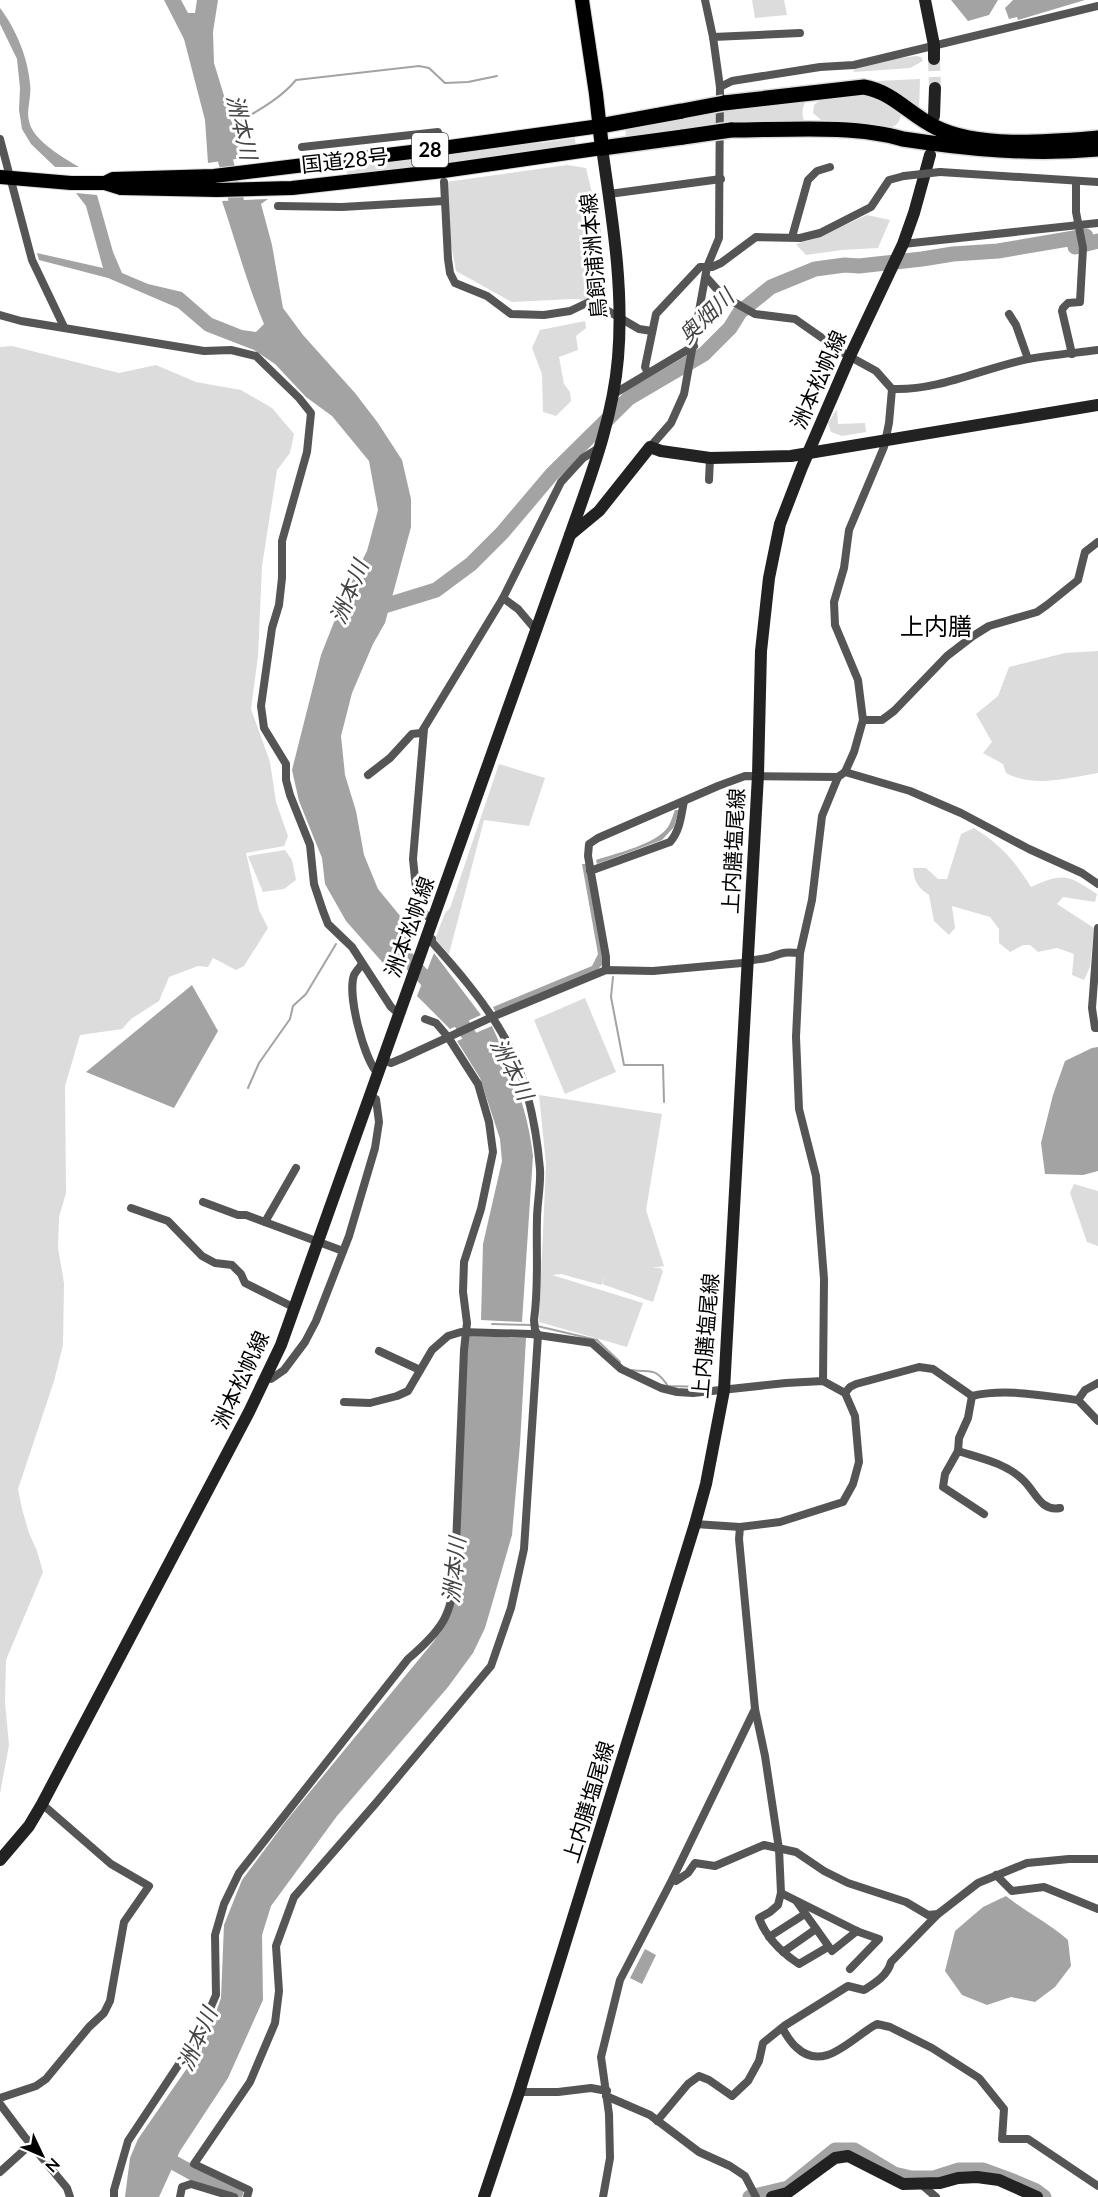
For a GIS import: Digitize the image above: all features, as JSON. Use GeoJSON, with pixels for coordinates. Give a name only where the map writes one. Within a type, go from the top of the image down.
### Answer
{"type":"FeatureCollection","features":[{"type":"Feature","properties":{"kind":"highway"},"geometry":{"type":"LineString","coordinates":[[582,0],[602,148],[731,130],[833,130],[890,135],[934,144],[1004,152],[1098,149]]}},
{"type":"Feature","properties":{"kind":"highway"},"geometry":{"type":"LineString","coordinates":[[600,126],[724,103],[864,87],[886,93],[932,126],[954,136],[983,140],[1039,141],[1098,138]]}},
{"type":"Feature","properties":{"kind":"highway","name":"国道28号"},"geometry":{"type":"LineString","coordinates":[[105,183],[113,179],[214,176],[600,126]]}},
{"type":"Feature","properties":{"kind":"highway","name":"国道28号"},"geometry":{"type":"LineString","coordinates":[[5,177],[71,183],[105,183],[121,188],[217,190],[292,188],[602,148]]}},
{"type":"Feature","properties":{"kind":"main road"},"geometry":{"type":"LineString","coordinates":[[925,0],[934,45],[934,59]]}},
{"type":"Feature","properties":{"kind":"main road"},"geometry":{"type":"LineString","coordinates":[[934,116],[935,88]]}},
{"type":"Feature","properties":{"kind":"main road","name":"鳥飼浦洲本線"},"geometry":{"type":"LineString","coordinates":[[570,535],[599,448],[618,358],[617,255],[602,148]]}},
{"type":"Feature","properties":{"kind":"main road","name":"洲本松帆線"},"geometry":{"type":"LineString","coordinates":[[0,1860],[29,1826],[42,1804],[267,1377],[295,1308],[401,1010],[429,939],[433,921],[570,535],[599,511],[650,447],[661,451],[710,458],[767,458],[791,456],[810,451],[850,356],[903,244],[930,155]]}},
{"type":"Feature","properties":{"kind":"main road"},"geometry":{"type":"LineString","coordinates":[[810,451],[824,452],[1098,405]]}},
{"type":"Feature","properties":{"kind":"main road","name":"上内膳塩尾線"},"geometry":{"type":"LineString","coordinates":[[484,2197],[519,2092],[695,1524],[706,1485],[724,1390],[758,776],[762,651],[769,578],[780,524],[810,451]]}},
{"type":"Feature","properties":{"kind":"main road"},"geometry":{"type":"LineString","coordinates":[[772,2197],[787,2193],[835,2158],[848,2156],[903,2184],[922,2185],[977,2177],[999,2180],[1014,2192],[1037,2197]]}},
{"type":"Feature","properties":{"kind":"street"},"geometry":{"type":"LineString","coordinates":[[650,447],[671,423],[681,403],[707,267],[718,238],[721,179],[720,87],[705,0]]}},
{"type":"Feature","properties":{"kind":"street"},"geometry":{"type":"LineString","coordinates":[[720,87],[732,81],[854,64],[1098,6]]}},
{"type":"Feature","properties":{"kind":"street"},"geometry":{"type":"LineString","coordinates":[[713,37],[800,33]]}},
{"type":"Feature","properties":{"kind":"street"},"geometry":{"type":"LineString","coordinates":[[302,147],[438,132],[440,138]]}},
{"type":"Feature","properties":{"kind":"street"},"geometry":{"type":"LineString","coordinates":[[0,139],[5,177],[32,260],[64,327]]}},
{"type":"Feature","properties":{"kind":"street"},"geometry":{"type":"LineString","coordinates":[[792,237],[808,180],[817,171],[830,167]]}},
{"type":"Feature","properties":{"kind":"street"},"geometry":{"type":"LineString","coordinates":[[648,373],[645,367],[656,314],[700,267],[712,267],[721,263],[756,237],[800,238],[820,233],[871,207],[889,180],[940,172],[1098,182]]}},
{"type":"Feature","properties":{"kind":"street"},"geometry":{"type":"LineString","coordinates":[[609,195],[721,179]]}},
{"type":"Feature","properties":{"kind":"street"},"geometry":{"type":"LineString","coordinates":[[1072,354],[1062,312],[1068,303],[1080,302],[1083,248],[1078,226],[1076,181]]}},
{"type":"Feature","properties":{"kind":"street"},"geometry":{"type":"LineString","coordinates":[[444,182],[448,259],[450,273],[455,283],[487,296],[511,314],[544,315],[570,311],[591,302],[639,329],[652,331]]}},
{"type":"Feature","properties":{"kind":"street"},"geometry":{"type":"LineString","coordinates":[[278,206],[342,207],[444,201]]}},
{"type":"Feature","properties":{"kind":"street"},"geometry":{"type":"LineString","coordinates":[[903,244],[1098,223]]}},
{"type":"Feature","properties":{"kind":"street"},"geometry":{"type":"LineString","coordinates":[[706,277],[723,296],[755,314],[795,319],[845,354],[876,370],[892,390],[885,441],[849,530],[843,568],[834,602],[835,625],[858,680],[863,720],[854,752],[822,816],[812,900],[800,952],[796,1037],[799,1109],[816,1176],[824,1279],[823,1381]]}},
{"type":"Feature","properties":{"kind":"street"},"geometry":{"type":"LineString","coordinates":[[1009,314],[1016,325],[1028,359]]}},
{"type":"Feature","properties":{"kind":"street"},"geometry":{"type":"LineString","coordinates":[[0,315],[21,321],[204,351],[231,350],[256,356],[311,413],[307,452],[282,541],[279,605],[272,628],[261,706],[264,728],[286,764],[286,780],[310,845],[314,884],[328,924],[352,947],[391,1008],[401,1010]]}},
{"type":"Feature","properties":{"kind":"street"},"geometry":{"type":"LineString","coordinates":[[611,398],[648,373],[693,349]]}},
{"type":"Feature","properties":{"kind":"street"},"geometry":{"type":"LineString","coordinates":[[892,390],[909,390],[938,384],[1028,359],[1098,350]]}},
{"type":"Feature","properties":{"kind":"street"},"geometry":{"type":"LineString","coordinates":[[368,775],[390,758],[412,734],[421,733],[424,729],[503,598],[561,482],[583,458],[599,448]]}},
{"type":"Feature","properties":{"kind":"street"},"geometry":{"type":"LineString","coordinates":[[710,458],[710,480]]}},
{"type":"Feature","properties":{"kind":"street"},"geometry":{"type":"LineString","coordinates":[[863,720],[882,720],[894,711],[947,656],[973,636],[989,626],[1037,612],[1047,605],[1078,580],[1085,552],[1098,542]]}},
{"type":"Feature","properties":{"kind":"street"},"geometry":{"type":"LineString","coordinates":[[503,598],[518,609],[535,629]]}},
{"type":"Feature","properties":{"kind":"street"},"geometry":{"type":"LineString","coordinates":[[424,729],[413,859],[418,908],[433,921]]}},
{"type":"Feature","properties":{"kind":"street"},"geometry":{"type":"LineString","coordinates":[[606,970],[606,957],[590,871],[588,844],[745,776],[841,775],[910,791],[961,813],[1029,849],[1082,873],[1098,884]]}},
{"type":"Feature","properties":{"kind":"street"},"geometry":{"type":"LineString","coordinates":[[590,871],[670,842],[679,826],[684,801]]}},
{"type":"Feature","properties":{"kind":"street"},"geometry":{"type":"LineString","coordinates":[[1098,928],[1096,984],[1092,1008],[1095,1028],[1098,1028]]}},
{"type":"Feature","properties":{"kind":"street"},"geometry":{"type":"LineString","coordinates":[[248,2193],[194,2164],[250,2082],[275,2023],[279,1991],[276,1946],[294,1897],[491,1666],[511,1608],[524,1549],[538,1256],[537,1220],[540,1171],[536,1133],[526,1090],[507,1041],[429,939]]}},
{"type":"Feature","properties":{"kind":"street"},"geometry":{"type":"LineString","coordinates":[[383,1060],[391,1063],[490,1018],[606,970],[652,971],[742,963],[782,952],[800,952]]}},
{"type":"Feature","properties":{"kind":"street"},"geometry":{"type":"LineString","coordinates":[[362,964],[354,976],[356,1023],[371,1067],[378,1074]]}},
{"type":"Feature","properties":{"kind":"street"},"geometry":{"type":"LineString","coordinates":[[114,2197],[128,2141],[199,2034],[216,1995],[215,1935],[224,1905],[239,1873],[408,1659],[432,1638],[448,1613],[456,1570],[468,1332],[463,1292],[464,1262],[481,1209],[493,1152],[489,1122],[478,1084],[449,1036],[436,1023],[425,1019]]}},
{"type":"Feature","properties":{"kind":"street"},"geometry":{"type":"LineString","coordinates":[[267,1377],[271,1379],[284,1370],[305,1342],[316,1321],[349,1236],[375,1148],[379,1122],[376,1099],[370,1097]]}},
{"type":"Feature","properties":{"kind":"street"},"geometry":{"type":"LineString","coordinates":[[265,1222],[296,1168]]}},
{"type":"Feature","properties":{"kind":"street"},"geometry":{"type":"LineString","coordinates":[[203,1202],[343,1251]]}},
{"type":"Feature","properties":{"kind":"street"},"geometry":{"type":"LineString","coordinates":[[131,1208],[168,1221],[202,1256],[215,1263],[232,1264],[245,1283],[295,1308]]}},
{"type":"Feature","properties":{"kind":"street"},"geometry":{"type":"LineString","coordinates":[[344,1402],[370,1403],[408,1391],[432,1350],[448,1336],[468,1332],[535,1333],[592,1343],[621,1369],[661,1388],[693,1393],[823,1381],[845,1393],[855,1416],[859,1451],[857,1474],[847,1497],[838,1504],[780,1522],[740,1527],[695,1524]]}},
{"type":"Feature","properties":{"kind":"street"},"geometry":{"type":"LineString","coordinates":[[379,1351],[420,1370]]}},
{"type":"Feature","properties":{"kind":"street"},"geometry":{"type":"LineString","coordinates":[[845,1393],[856,1384],[919,1367],[933,1369],[972,1396],[985,1393],[1008,1393],[1078,1400],[1098,1421]]}},
{"type":"Feature","properties":{"kind":"street"},"geometry":{"type":"LineString","coordinates":[[1078,1400],[1085,1389],[1098,1383]]}},
{"type":"Feature","properties":{"kind":"street"},"geometry":{"type":"LineString","coordinates":[[972,1396],[968,1418],[959,1438],[958,1451],[945,1474],[943,1487],[984,1514]]}},
{"type":"Feature","properties":{"kind":"street"},"geometry":{"type":"LineString","coordinates":[[958,1451],[982,1457],[1007,1469],[1021,1477],[1044,1506],[1060,1508]]}},
{"type":"Feature","properties":{"kind":"street"},"geometry":{"type":"LineString","coordinates":[[740,1527],[739,1539],[755,1709],[765,1756],[779,1848],[781,1893],[778,1905],[759,1918],[764,1931],[783,1952],[799,1964],[828,1947]]}},
{"type":"Feature","properties":{"kind":"street"},"geometry":{"type":"LineString","coordinates":[[603,2197],[610,2158],[609,2114],[602,2057],[620,1980],[673,1878],[755,1709]]}},
{"type":"Feature","properties":{"kind":"street"},"geometry":{"type":"LineString","coordinates":[[0,2098],[36,2086],[45,2079],[89,2027],[104,2013],[110,2001],[124,1922],[149,1886],[111,1864],[42,1804]]}},
{"type":"Feature","properties":{"kind":"street"},"geometry":{"type":"LineString","coordinates":[[673,1878],[676,1881],[688,1873],[695,1863],[715,1866],[764,1845],[796,1852],[824,1871],[848,1883],[906,1902],[928,1915],[938,1914]]}},
{"type":"Feature","properties":{"kind":"street"},"geometry":{"type":"LineString","coordinates":[[657,2121],[688,2084],[699,2076],[732,2096],[748,2081],[759,2061],[763,2043],[782,2028],[848,1986],[864,1990],[879,1980],[890,1969],[891,1962],[938,1914],[978,1882],[1028,1863],[1070,1858],[1098,1859]]}},
{"type":"Feature","properties":{"kind":"street"},"geometry":{"type":"LineString","coordinates":[[996,1875],[1012,1892],[1044,1887],[1098,1909]]}},
{"type":"Feature","properties":{"kind":"street"},"geometry":{"type":"LineString","coordinates":[[781,1893],[857,1931],[879,1939],[850,1969]]}},
{"type":"Feature","properties":{"kind":"street"},"geometry":{"type":"LineString","coordinates":[[796,1900],[832,1951],[857,1931]]}},
{"type":"Feature","properties":{"kind":"street"},"geometry":{"type":"LineString","coordinates":[[770,1937],[805,1914]]}},
{"type":"Feature","properties":{"kind":"street"},"geometry":{"type":"LineString","coordinates":[[783,1952],[816,1929]]}},
{"type":"Feature","properties":{"kind":"street"},"geometry":{"type":"LineString","coordinates":[[782,2028],[796,2047],[812,2057],[821,2058],[843,2048],[877,2024],[890,2026],[932,2048],[979,2078],[1004,2109],[1002,2139],[1028,2139],[1098,2186]]}},
{"type":"Feature","properties":{"kind":"street"},"geometry":{"type":"LineString","coordinates":[[519,2092],[558,2092],[591,2088],[606,2093],[657,2121],[699,2152],[730,2166],[745,2176],[755,2195]]}},
{"type":"Feature","properties":{"kind":"street"},"geometry":{"type":"LineString","coordinates":[[0,2104],[67,2188],[70,2197]]}},
{"type":"Feature","properties":{"kind":"street"},"geometry":{"type":"LineString","coordinates":[[0,2172],[31,2144]]}},
{"type":"Feature","properties":{"kind":"street"},"geometry":{"type":"LineString","coordinates":[[180,2197],[182,2187],[191,2184],[234,2197]]}},
{"type":"Feature","properties":{"kind":"street"},"geometry":{"type":"LineString","coordinates":[[922,2185],[936,2197]]}},
{"type":"Feature","properties":{"kind":"shaded area"},"geometry":{"type":"Polygon","coordinates":[[[752,0],[784,0],[787,15],[755,18],[752,0]]]}},
{"type":"Feature","properties":{"kind":"shaded area"},"geometry":{"type":"Polygon","coordinates":[[[921,57],[923,61],[910,68],[854,72],[853,70],[892,59],[921,57]]]}},
{"type":"Feature","properties":{"kind":"shaded area"},"geometry":{"type":"Polygon","coordinates":[[[920,79],[919,112],[877,81],[920,79]]]}},
{"type":"Feature","properties":{"kind":"shaded area"},"geometry":{"type":"Polygon","coordinates":[[[865,93],[878,95],[901,112],[897,124],[884,128],[821,120],[813,113],[814,105],[820,100],[865,93]]]}},
{"type":"Feature","properties":{"kind":"shaded area"},"geometry":{"type":"Polygon","coordinates":[[[807,97],[802,112],[807,126],[626,138],[625,126],[807,97]]]}},
{"type":"Feature","properties":{"kind":"shaded area"},"geometry":{"type":"Polygon","coordinates":[[[575,138],[576,148],[348,180],[346,164],[479,146],[540,143],[575,138]]]}},
{"type":"Feature","properties":{"kind":"shaded area"},"geometry":{"type":"Polygon","coordinates":[[[567,165],[586,168],[601,231],[603,301],[573,299],[512,302],[456,271],[450,238],[446,182],[567,165]]]}},
{"type":"Feature","properties":{"kind":"shaded area"},"geometry":{"type":"Polygon","coordinates":[[[867,215],[890,220],[878,248],[806,255],[796,244],[814,239],[867,215]]]}},
{"type":"Feature","properties":{"kind":"shaded area"},"geometry":{"type":"Polygon","coordinates":[[[585,321],[586,328],[576,336],[578,350],[559,357],[564,384],[570,392],[571,401],[556,416],[543,412],[542,374],[532,348],[540,330],[585,321]]]}},
{"type":"Feature","properties":{"kind":"shaded area"},"geometry":{"type":"Polygon","coordinates":[[[12,346],[119,373],[156,365],[196,382],[241,390],[272,408],[294,434],[290,453],[277,470],[262,566],[258,656],[251,709],[270,762],[276,802],[288,836],[284,846],[246,853],[259,910],[268,928],[244,966],[236,970],[213,958],[208,967],[198,966],[169,977],[159,1001],[131,1019],[122,1029],[80,1035],[65,1086],[66,1193],[59,1217],[58,1248],[64,1283],[63,1345],[54,1381],[18,1489],[29,1533],[43,1572],[6,1660],[5,1702],[9,1745],[0,1794],[0,347],[12,346]]]}},
{"type":"Feature","properties":{"kind":"shaded area"},"geometry":{"type":"Polygon","coordinates":[[[837,409],[838,424],[865,423],[866,432],[842,436],[831,432],[828,423],[837,409]]]}},
{"type":"Feature","properties":{"kind":"shaded area"},"geometry":{"type":"Polygon","coordinates":[[[1098,651],[1098,773],[1063,779],[1028,780],[1006,773],[1003,764],[983,753],[992,742],[976,714],[998,696],[1009,667],[1065,653],[1098,651]]]}},
{"type":"Feature","properties":{"kind":"shaded area"},"geometry":{"type":"Polygon","coordinates":[[[499,764],[545,778],[529,826],[484,820],[449,954],[435,939],[445,913],[450,908],[499,764]]]}},
{"type":"Feature","properties":{"kind":"shaded area"},"geometry":{"type":"Polygon","coordinates":[[[974,828],[1006,854],[1031,887],[1051,879],[1066,878],[1072,879],[1097,894],[1095,902],[1063,897],[1057,904],[1094,928],[1090,967],[1084,980],[1072,975],[1074,954],[1057,948],[1038,952],[1030,945],[1023,945],[1010,952],[999,943],[999,929],[990,917],[952,906],[955,928],[949,935],[934,921],[929,895],[917,884],[913,868],[926,868],[938,879],[947,879],[961,834],[974,828]]]}},
{"type":"Feature","properties":{"kind":"shaded area"},"geometry":{"type":"Polygon","coordinates":[[[285,850],[292,860],[296,880],[284,889],[263,892],[248,856],[285,850]]]}},
{"type":"Feature","properties":{"kind":"shaded area"},"geometry":{"type":"Polygon","coordinates":[[[585,998],[616,1072],[565,1094],[534,1020],[585,998]]]}},
{"type":"Feature","properties":{"kind":"shaded area"},"geometry":{"type":"Polygon","coordinates":[[[539,1095],[662,1114],[646,1210],[664,1266],[652,1268],[660,1268],[663,1271],[653,1302],[602,1284],[606,1273],[601,1285],[561,1274],[552,1275],[643,1303],[627,1347],[539,1322],[546,1164],[539,1095]]]}},
{"type":"Feature","properties":{"kind":"shaded area"},"geometry":{"type":"Polygon","coordinates":[[[1074,1184],[1098,1191],[1098,1246],[1087,1242],[1070,1193],[1074,1184]]]}},
{"type":"Feature","properties":{"kind":"water"},"geometry":{"type":"Polygon","coordinates":[[[164,0],[181,0],[188,13],[195,13],[197,0],[218,0],[213,32],[214,63],[243,158],[208,163],[205,120],[184,39],[164,0]]]}},
{"type":"Feature","properties":{"kind":"water"},"geometry":{"type":"Polygon","coordinates":[[[951,0],[998,0],[989,15],[968,21],[951,0]]]}},
{"type":"Feature","properties":{"kind":"water"},"geometry":{"type":"Polygon","coordinates":[[[1013,0],[1085,0],[1018,20],[1017,17],[1009,19],[1005,8],[1013,0]]]}},
{"type":"Feature","properties":{"kind":"water"},"geometry":{"type":"Polygon","coordinates":[[[0,8],[16,34],[27,64],[30,89],[28,117],[31,128],[42,142],[79,167],[55,167],[31,144],[22,129],[17,59],[0,24],[0,8]]]}},
{"type":"Feature","properties":{"kind":"water"},"geometry":{"type":"Polygon","coordinates":[[[76,193],[97,195],[113,252],[122,273],[148,284],[182,292],[212,318],[242,330],[256,332],[264,324],[222,201],[268,199],[261,204],[272,245],[283,308],[303,335],[355,393],[402,460],[411,499],[411,527],[385,623],[373,644],[352,693],[341,736],[345,775],[356,811],[364,855],[378,889],[415,934],[398,980],[346,921],[325,884],[322,858],[299,801],[292,770],[321,655],[345,594],[367,551],[378,510],[369,461],[332,416],[306,397],[275,364],[254,350],[205,331],[178,308],[108,278],[39,260],[37,253],[103,268],[86,206],[76,193]]]}},
{"type":"Feature","properties":{"kind":"water"},"geometry":{"type":"Polygon","coordinates":[[[675,810],[679,810],[674,827],[662,840],[597,864],[596,860],[635,848],[655,838],[668,827],[675,810]]]}},
{"type":"Feature","properties":{"kind":"water"},"geometry":{"type":"Polygon","coordinates":[[[582,864],[587,864],[604,957],[602,965],[596,971],[496,1013],[493,1007],[592,966],[598,954],[582,864]]]}},
{"type":"Feature","properties":{"kind":"water"},"geometry":{"type":"Polygon","coordinates":[[[434,953],[481,1015],[450,1029],[417,996],[434,953]]]}},
{"type":"Feature","properties":{"kind":"water"},"geometry":{"type":"Polygon","coordinates":[[[192,985],[218,1031],[174,1108],[86,1072],[192,985]]]}},
{"type":"Feature","properties":{"kind":"water"},"geometry":{"type":"Polygon","coordinates":[[[492,1026],[518,1090],[531,1139],[533,1156],[522,1322],[481,1320],[483,1244],[502,1161],[500,1139],[480,1078],[457,1041],[492,1026]]]}},
{"type":"Feature","properties":{"kind":"water"},"geometry":{"type":"Polygon","coordinates":[[[1098,1047],[1098,1171],[1083,1175],[1045,1174],[1041,1143],[1053,1095],[1065,1061],[1098,1047]]]}},
{"type":"Feature","properties":{"kind":"water"},"geometry":{"type":"Polygon","coordinates":[[[468,1336],[526,1338],[512,1535],[485,1628],[473,1653],[448,1687],[337,1816],[271,1906],[262,1935],[263,2000],[228,2078],[180,2151],[159,2197],[125,2197],[130,2158],[138,2139],[192,2061],[215,2015],[221,1998],[224,1925],[242,1880],[286,1821],[434,1641],[447,1620],[457,1589],[468,1336]]]}},
{"type":"Feature","properties":{"kind":"water"},"geometry":{"type":"Polygon","coordinates":[[[1006,1896],[1068,1940],[1071,1966],[1055,1987],[1035,2002],[1011,1997],[987,2005],[962,1995],[945,1971],[955,1931],[983,1907],[1006,1896]]]}},
{"type":"Feature","properties":{"kind":"water"},"geometry":{"type":"Polygon","coordinates":[[[645,1949],[656,1955],[642,1984],[630,1978],[645,1949]]]}},
{"type":"Feature","properties":{"kind":"waterway"},"geometry":{"type":"LineString","coordinates":[[242,120],[278,97],[296,80],[419,66],[429,68],[445,83],[468,82],[497,76]]}},
{"type":"Feature","properties":{"kind":"waterway","name":"洲本川"},"geometry":{"type":"LineString","coordinates":[[220,140],[241,218]]}},
{"type":"Feature","properties":{"kind":"waterway","name":"奥畑川"},"geometry":{"type":"LineString","coordinates":[[371,610],[436,590],[471,564],[502,533],[552,474],[629,398],[704,354],[730,328],[740,312],[771,287],[815,269],[998,251],[1086,236],[1075,247],[1098,241]]}},
{"type":"Feature","properties":{"kind":"waterway","name":"洲本川"},"geometry":{"type":"LineString","coordinates":[[393,943],[452,1008],[480,1053]]}},
{"type":"Feature","properties":{"kind":"waterway"},"geometry":{"type":"LineString","coordinates":[[248,1088],[259,1063],[290,1019],[293,1006],[306,994],[336,944]]}},
{"type":"Feature","properties":{"kind":"waterway"},"geometry":{"type":"LineString","coordinates":[[613,977],[611,997],[624,1065],[663,1065],[664,1102]]}},
{"type":"Feature","properties":{"kind":"waterway"},"geometry":{"type":"LineString","coordinates":[[492,1324],[532,1325]]}},
{"type":"Feature","properties":{"kind":"waterway"},"geometry":{"type":"LineString","coordinates":[[537,1326],[597,1340],[620,1362]]}},
{"type":"Feature","properties":{"kind":"waterway"},"geometry":{"type":"LineString","coordinates":[[632,1370],[656,1373],[668,1386],[709,1387]]}},
{"type":"Feature","properties":{"kind":"waterway"},"geometry":{"type":"LineString","coordinates":[[750,2197],[788,2188],[835,2150],[854,2150],[894,2174],[911,2178],[934,2178],[959,2170],[983,2170],[1036,2191],[1044,2197]]}},
{"type":"Feature","properties":{"kind":"waterway"},"geometry":{"type":"LineString","coordinates":[[158,2154],[198,2176],[236,2192]]}},
{"type":"Feature","properties":{"kind":"tunnel"},"geometry":{"type":"LineString","coordinates":[[934,59],[935,88]]}},
{"type":"Feature","properties":{"kind":"tunnel"},"geometry":{"type":"LineString","coordinates":[[440,144],[443,173]]}},
{"type":"Feature","properties":{"kind":"district","name":"上内膳"},"geometry":{"type":"Point","coordinates":[936,627]}}]}
